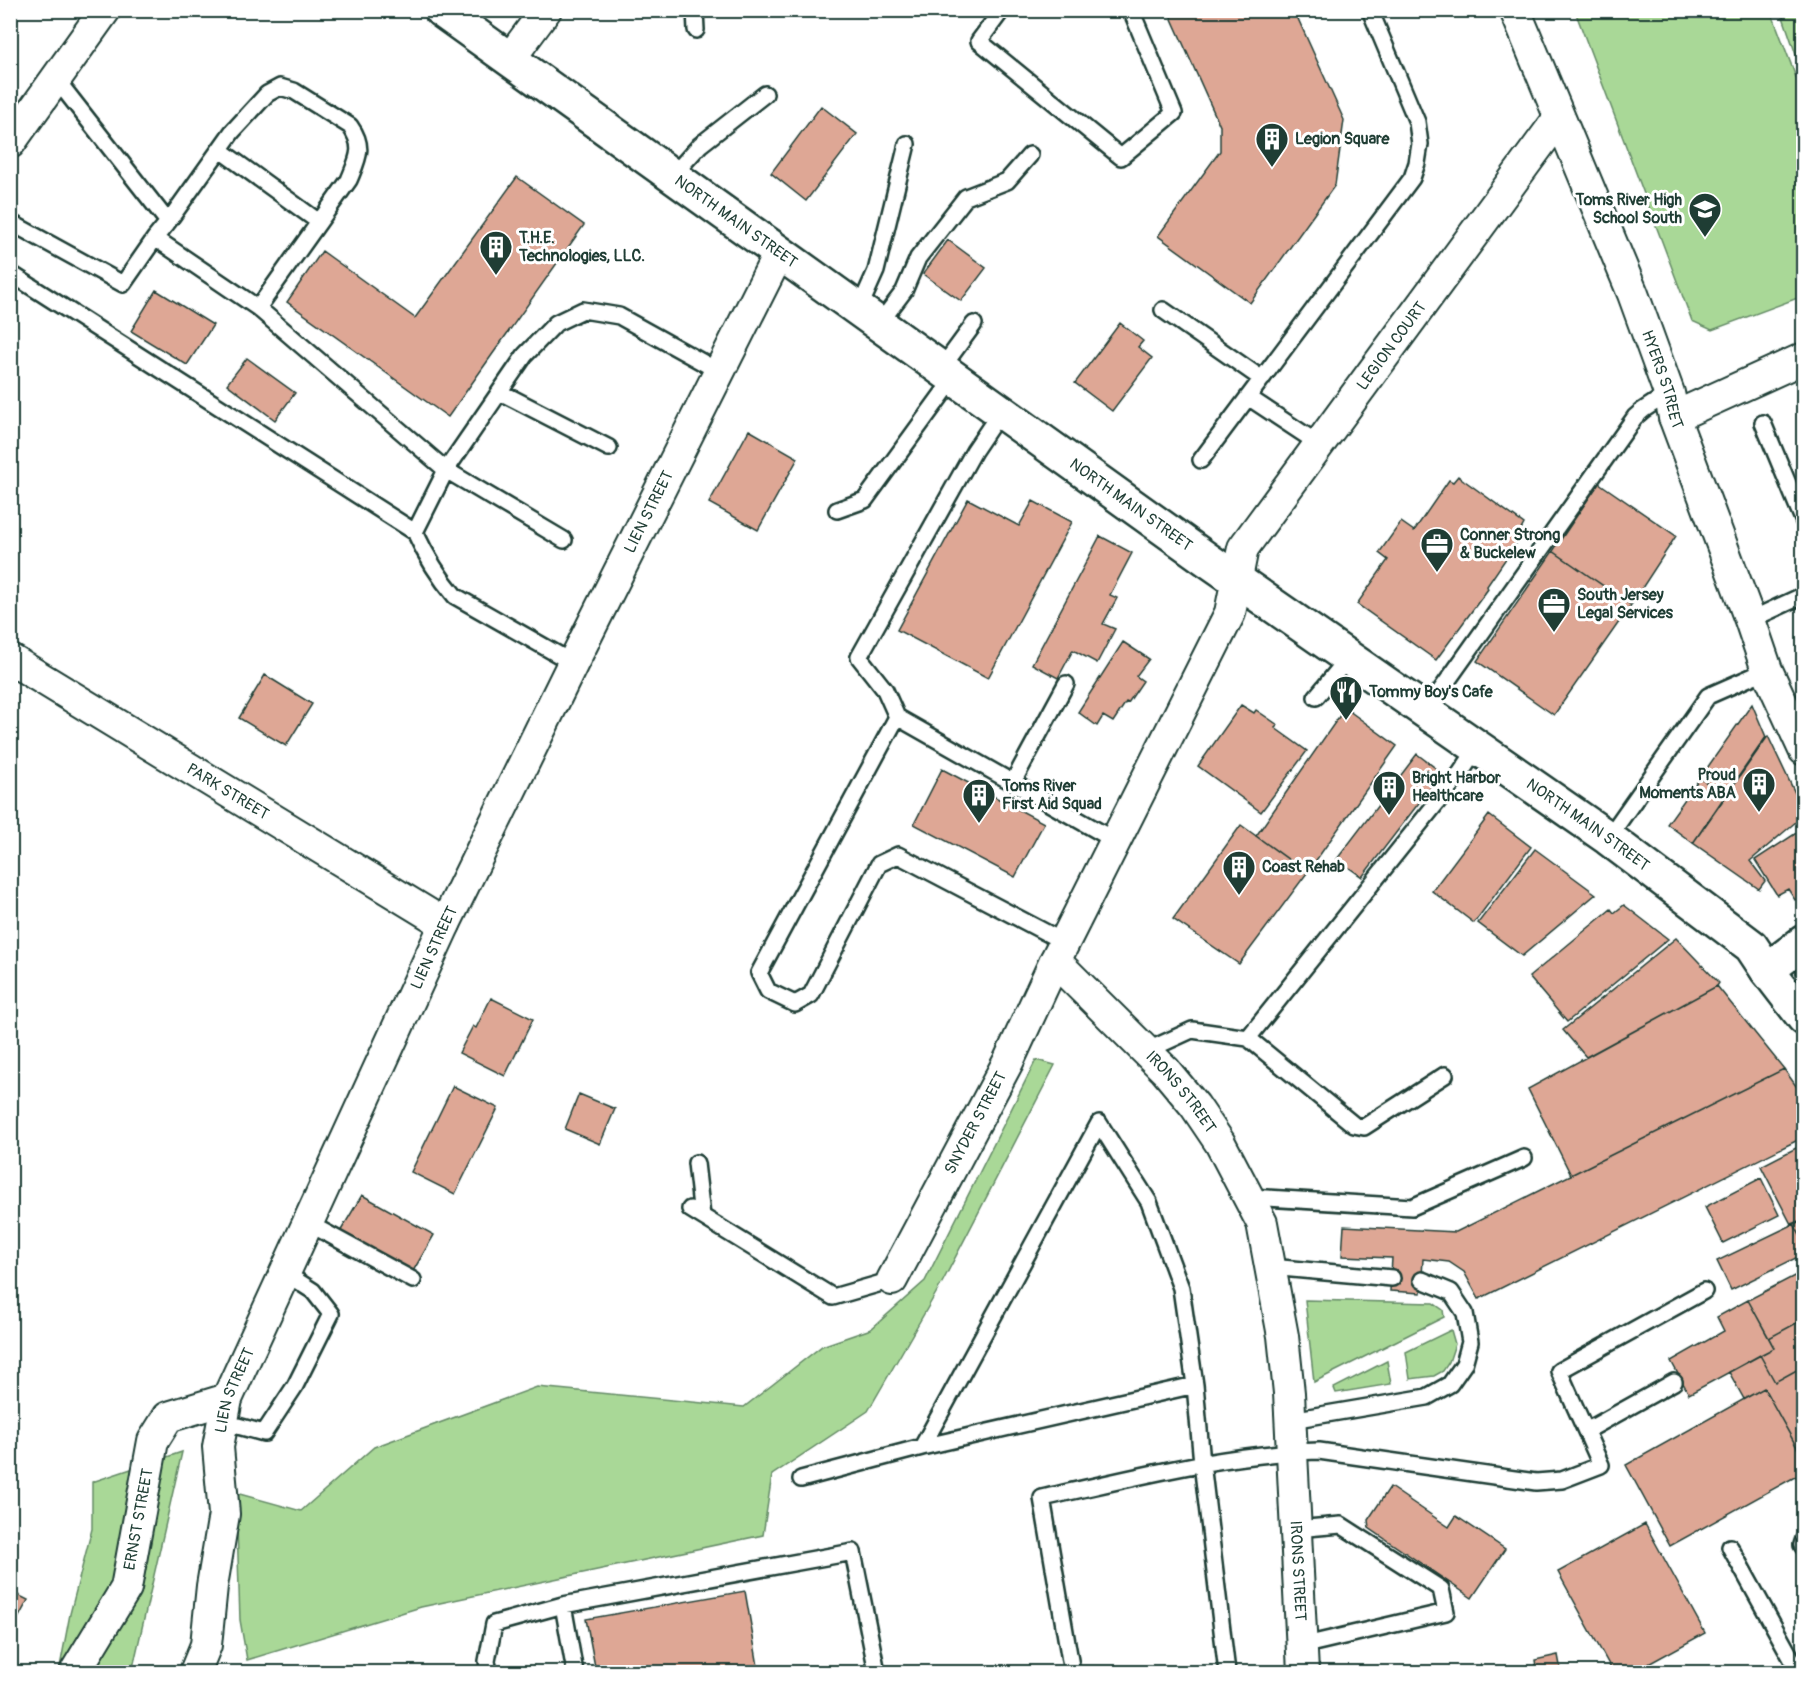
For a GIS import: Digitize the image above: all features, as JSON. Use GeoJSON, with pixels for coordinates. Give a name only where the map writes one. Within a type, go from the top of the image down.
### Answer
{"type":"FeatureCollection","features":[{"type":"Feature","properties":{"kind":"main road","name":"NORTH MAIN STREET"},"geometry":{"type":"LineString","coordinates":[[450,13],[509,60],[1236,579],[1608,838],[1751,946],[1803,1018]]}},
{"type":"Feature","properties":{"kind":"main road"},"geometry":{"type":"LineString","coordinates":[[1767,970],[1803,942]]}},
{"type":"Feature","properties":{"kind":"street"},"geometry":{"type":"LineString","coordinates":[[16,124],[56,79],[105,10]]}},
{"type":"Feature","properties":{"kind":"street"},"geometry":{"type":"LineString","coordinates":[[509,60],[546,10]]}},
{"type":"Feature","properties":{"kind":"street","name":"HYERS STREET"},"geometry":{"type":"LineString","coordinates":[[1515,10],[1633,294],[1767,670],[1803,750]]}},
{"type":"Feature","properties":{"kind":"street","name":"LEGION COURT"},"geometry":{"type":"LineString","coordinates":[[1236,579],[1243,548],[1559,118]]}},
{"type":"Feature","properties":{"kind":"street","name":"LIEN STREET"},"geometry":{"type":"LineString","coordinates":[[195,1672],[206,1645],[212,1586],[224,1514],[218,1447],[225,1410],[285,1273],[445,924],[779,253]]}},
{"type":"Feature","properties":{"kind":"street"},"geometry":{"type":"LineString","coordinates":[[1671,405],[1803,358]]}},
{"type":"Feature","properties":{"kind":"street"},"geometry":{"type":"LineString","coordinates":[[1059,951],[1230,613],[1236,579]]}},
{"type":"Feature","properties":{"kind":"street","name":"PARK STREET"},"geometry":{"type":"LineString","coordinates":[[10,659],[445,924]]}},
{"type":"Feature","properties":{"kind":"street","name":"IRONS STREET"},"geometry":{"type":"LineString","coordinates":[[1059,951],[1196,1106],[1220,1143],[1262,1223],[1283,1336],[1291,1420],[1302,1659]]}},
{"type":"Feature","properties":{"kind":"street","name":"SNYDER STREET"},"geometry":{"type":"LineString","coordinates":[[892,1280],[1008,1062],[1059,951]]}},
{"type":"Feature","properties":{"kind":"street","name":"ERNST STREET"},"geometry":{"type":"LineString","coordinates":[[75,1672],[126,1588],[153,1441],[168,1417],[225,1410]]}},
{"type":"Feature","properties":{"kind":"lane"},"geometry":{"type":"LineString","coordinates":[[695,10],[696,30]]}},
{"type":"Feature","properties":{"kind":"lane"},"geometry":{"type":"LineString","coordinates":[[1002,10],[979,41],[1121,157],[1173,113],[1131,10]]}},
{"type":"Feature","properties":{"kind":"lane"},"geometry":{"type":"LineString","coordinates":[[1202,460],[1412,178],[1420,144],[1417,122],[1370,10]]}},
{"type":"Feature","properties":{"kind":"lane"},"geometry":{"type":"LineString","coordinates":[[56,79],[168,222]]}},
{"type":"Feature","properties":{"kind":"lane"},"geometry":{"type":"LineString","coordinates":[[10,222],[123,284],[232,132],[267,94],[280,87],[294,91],[350,126],[356,134],[359,156],[349,180],[258,308]]}},
{"type":"Feature","properties":{"kind":"lane"},"geometry":{"type":"LineString","coordinates":[[672,176],[700,145],[765,94]]}},
{"type":"Feature","properties":{"kind":"lane"},"geometry":{"type":"LineString","coordinates":[[869,316],[876,271],[907,144]]}},
{"type":"Feature","properties":{"kind":"lane"},"geometry":{"type":"LineString","coordinates":[[220,150],[319,222]]}},
{"type":"Feature","properties":{"kind":"lane"},"geometry":{"type":"LineString","coordinates":[[869,316],[904,291],[918,258],[966,197],[1007,181],[1030,155]]}},
{"type":"Feature","properties":{"kind":"lane"},"geometry":{"type":"LineString","coordinates":[[155,238],[258,308],[446,470],[564,540]]}},
{"type":"Feature","properties":{"kind":"lane"},"geometry":{"type":"LineString","coordinates":[[10,273],[415,532],[425,556],[455,596],[573,663]]}},
{"type":"Feature","properties":{"kind":"lane"},"geometry":{"type":"LineString","coordinates":[[415,532],[446,470],[525,355],[556,324],[583,310],[619,316],[720,372]]}},
{"type":"Feature","properties":{"kind":"lane"},"geometry":{"type":"LineString","coordinates":[[1163,310],[1262,379]]}},
{"type":"Feature","properties":{"kind":"lane"},"geometry":{"type":"LineString","coordinates":[[837,510],[865,500],[947,373],[974,324]]}},
{"type":"Feature","properties":{"kind":"lane"},"geometry":{"type":"LineString","coordinates":[[500,392],[609,448]]}},
{"type":"Feature","properties":{"kind":"lane"},"geometry":{"type":"LineString","coordinates":[[1248,397],[1319,444]]}},
{"type":"Feature","properties":{"kind":"lane"},"geometry":{"type":"LineString","coordinates":[[1426,711],[1635,417],[1643,410],[1671,405]]}},
{"type":"Feature","properties":{"kind":"lane"},"geometry":{"type":"LineString","coordinates":[[1001,411],[974,451],[859,657],[885,690],[897,717],[1114,840]]}},
{"type":"Feature","properties":{"kind":"lane"},"geometry":{"type":"LineString","coordinates":[[1763,423],[1803,522]]}},
{"type":"Feature","properties":{"kind":"lane"},"geometry":{"type":"LineString","coordinates":[[1750,620],[1803,596]]}},
{"type":"Feature","properties":{"kind":"lane"},"geometry":{"type":"LineString","coordinates":[[1316,698],[1348,657]]}},
{"type":"Feature","properties":{"kind":"lane"},"geometry":{"type":"LineString","coordinates":[[1608,838],[1708,696],[1767,670]]}},
{"type":"Feature","properties":{"kind":"lane"},"geometry":{"type":"LineString","coordinates":[[1013,782],[1066,684]]}},
{"type":"Feature","properties":{"kind":"lane"},"geometry":{"type":"LineString","coordinates":[[897,717],[759,973],[768,991],[795,1004],[811,995],[879,864],[898,855],[1059,951]]}},
{"type":"Feature","properties":{"kind":"lane"},"geometry":{"type":"LineString","coordinates":[[1248,1038],[1452,784],[1478,747]]}},
{"type":"Feature","properties":{"kind":"lane"},"geometry":{"type":"LineString","coordinates":[[1146,1051],[1192,1030],[1248,1038],[1354,1125],[1364,1127],[1445,1075]]}},
{"type":"Feature","properties":{"kind":"lane"},"geometry":{"type":"LineString","coordinates":[[922,1447],[1099,1123],[1149,1202],[1181,1288],[1196,1385],[1202,1463],[1227,1672]]}},
{"type":"Feature","properties":{"kind":"lane"},"geometry":{"type":"LineString","coordinates":[[1249,1197],[1412,1207],[1524,1158]]}},
{"type":"Feature","properties":{"kind":"lane"},"geometry":{"type":"LineString","coordinates":[[696,1163],[696,1213],[833,1297],[892,1280]]}},
{"type":"Feature","properties":{"kind":"lane"},"geometry":{"type":"LineString","coordinates":[[308,1224],[413,1280]]}},
{"type":"Feature","properties":{"kind":"lane"},"geometry":{"type":"LineString","coordinates":[[1270,1268],[1392,1278]]}},
{"type":"Feature","properties":{"kind":"lane"},"geometry":{"type":"LineString","coordinates":[[225,1410],[264,1433],[295,1386],[331,1314],[313,1291],[285,1273]]}},
{"type":"Feature","properties":{"kind":"lane"},"geometry":{"type":"LineString","coordinates":[[1291,1420],[1427,1397],[1450,1384],[1464,1364],[1470,1342],[1465,1313],[1451,1292],[1422,1280]]}},
{"type":"Feature","properties":{"kind":"lane"},"geometry":{"type":"LineString","coordinates":[[1072,1672],[1042,1498],[1202,1463],[1320,1451],[1536,1482],[1562,1480],[1601,1465],[1559,1371],[1704,1291]]}},
{"type":"Feature","properties":{"kind":"lane"},"geometry":{"type":"LineString","coordinates":[[1586,1431],[1674,1382]]}},
{"type":"Feature","properties":{"kind":"lane"},"geometry":{"type":"LineString","coordinates":[[801,1479],[922,1447],[1196,1385]]}},
{"type":"Feature","properties":{"kind":"lane"},"geometry":{"type":"LineString","coordinates":[[1296,1529],[1341,1525],[1441,1589],[1446,1612],[1302,1659]]}},
{"type":"Feature","properties":{"kind":"lane"},"geometry":{"type":"LineString","coordinates":[[1803,1539],[1803,1548]]}},
{"type":"Feature","properties":{"kind":"lane"},"geometry":{"type":"LineString","coordinates":[[1730,1547],[1799,1672]]}},
{"type":"Feature","properties":{"kind":"lane"},"geometry":{"type":"LineString","coordinates":[[489,1672],[487,1661],[494,1624],[563,1605],[853,1552],[877,1672]]}},
{"type":"Feature","properties":{"kind":"lane"},"geometry":{"type":"LineString","coordinates":[[563,1605],[575,1672]]}},
{"type":"Feature","properties":{"kind":"green space","name":"Toms River High School South"},"geometry":{"type":"Polygon","coordinates":[[[1575,11],[1771,11],[1803,96],[1803,296],[1712,330],[1692,321],[1575,11]]]}},
{"type":"Feature","properties":{"kind":"green space"},"geometry":{"type":"Polygon","coordinates":[[[1781,11],[1803,11],[1803,75],[1781,11]]]}},
{"type":"Feature","properties":{"kind":"green space"},"geometry":{"type":"Polygon","coordinates":[[[1036,1060],[1055,1065],[943,1281],[868,1411],[772,1475],[763,1535],[421,1607],[247,1660],[240,1620],[236,1493],[301,1511],[374,1447],[537,1387],[744,1407],[822,1346],[871,1329],[925,1281],[1036,1060]]]}},
{"type":"Feature","properties":{"kind":"green space"},"geometry":{"type":"Polygon","coordinates":[[[1305,1300],[1433,1303],[1443,1310],[1444,1317],[1314,1382],[1305,1300]]]}},
{"type":"Feature","properties":{"kind":"green space"},"geometry":{"type":"Polygon","coordinates":[[[1451,1330],[1455,1344],[1449,1362],[1443,1371],[1434,1376],[1410,1379],[1406,1352],[1451,1330]]]}},
{"type":"Feature","properties":{"kind":"green space"},"geometry":{"type":"Polygon","coordinates":[[[1387,1361],[1391,1384],[1336,1393],[1334,1388],[1387,1361]]]}},
{"type":"Feature","properties":{"kind":"green space"},"geometry":{"type":"Polygon","coordinates":[[[182,1452],[132,1672],[59,1672],[70,1614],[92,1529],[92,1482],[182,1452]]]}},
{"type":"Feature","properties":{"kind":"building","name":"Legion Square"},"geometry":{"type":"Polygon","coordinates":[[[1168,10],[1294,10],[1344,120],[1335,185],[1250,303],[1158,236],[1220,151],[1220,126],[1168,10]]]}},
{"type":"Feature","properties":{"kind":"building"},"geometry":{"type":"Polygon","coordinates":[[[821,106],[857,134],[806,201],[771,173],[821,106]]]}},
{"type":"Feature","properties":{"kind":"building","name":"T.H.E. Technologies, LLC."},"geometry":{"type":"Polygon","coordinates":[[[517,177],[584,225],[448,417],[287,302],[322,251],[415,318],[517,177]]]}},
{"type":"Feature","properties":{"kind":"building"},"geometry":{"type":"Polygon","coordinates":[[[948,240],[986,268],[961,301],[923,274],[948,240]]]}},
{"type":"Feature","properties":{"kind":"building"},"geometry":{"type":"Polygon","coordinates":[[[156,290],[213,325],[187,365],[131,331],[156,290]]]}},
{"type":"Feature","properties":{"kind":"building"},"geometry":{"type":"Polygon","coordinates":[[[1120,323],[1143,341],[1138,347],[1152,358],[1112,411],[1075,383],[1120,323]]]}},
{"type":"Feature","properties":{"kind":"building"},"geometry":{"type":"Polygon","coordinates":[[[247,358],[295,393],[275,420],[227,384],[247,358]]]}},
{"type":"Feature","properties":{"kind":"building"},"geometry":{"type":"Polygon","coordinates":[[[749,430],[798,458],[758,530],[709,503],[749,430]]]}},
{"type":"Feature","properties":{"kind":"building","name":"Conner Strong & Buckelew"},"geometry":{"type":"Polygon","coordinates":[[[1458,476],[1524,524],[1519,533],[1522,535],[1487,586],[1488,589],[1436,660],[1357,604],[1388,560],[1379,553],[1401,522],[1414,531],[1449,480],[1453,482],[1458,476]]]}},
{"type":"Feature","properties":{"kind":"building"},"geometry":{"type":"Polygon","coordinates":[[[1599,483],[1676,536],[1631,605],[1553,551],[1599,483]]]}},
{"type":"Feature","properties":{"kind":"building"},"geometry":{"type":"Polygon","coordinates":[[[968,499],[1019,526],[1033,501],[1072,522],[988,678],[897,630],[968,499]]]}},
{"type":"Feature","properties":{"kind":"building"},"geometry":{"type":"Polygon","coordinates":[[[1100,536],[1132,553],[1110,595],[1117,598],[1103,624],[1115,629],[1097,663],[1073,650],[1058,678],[1032,664],[1100,536]]]}},
{"type":"Feature","properties":{"kind":"building","name":"South Jersey Legal Services"},"geometry":{"type":"Polygon","coordinates":[[[1553,551],[1631,605],[1554,715],[1477,661],[1553,551]]]}},
{"type":"Feature","properties":{"kind":"building"},"geometry":{"type":"Polygon","coordinates":[[[1123,642],[1149,659],[1136,676],[1143,681],[1113,722],[1103,716],[1097,726],[1078,712],[1123,642]]]}},
{"type":"Feature","properties":{"kind":"building"},"geometry":{"type":"Polygon","coordinates":[[[265,675],[312,704],[286,746],[239,718],[265,675]]]}},
{"type":"Feature","properties":{"kind":"building"},"geometry":{"type":"Polygon","coordinates":[[[1752,704],[1766,737],[1725,796],[1700,778],[1752,704]]]}},
{"type":"Feature","properties":{"kind":"building"},"geometry":{"type":"Polygon","coordinates":[[[1241,705],[1254,713],[1256,710],[1278,725],[1275,728],[1307,751],[1261,812],[1198,766],[1241,705]]]}},
{"type":"Feature","properties":{"kind":"building"},"geometry":{"type":"Polygon","coordinates":[[[1345,708],[1397,746],[1307,873],[1256,836],[1345,708]]]}},
{"type":"Feature","properties":{"kind":"building","name":"Proud Moments ABA"},"geometry":{"type":"Polygon","coordinates":[[[1768,736],[1804,815],[1750,861],[1765,881],[1759,889],[1693,843],[1768,736]]]}},
{"type":"Feature","properties":{"kind":"building","name":"Bright Harbor Healthcare"},"geometry":{"type":"Polygon","coordinates":[[[1417,754],[1442,773],[1362,877],[1337,859],[1417,754]]]}},
{"type":"Feature","properties":{"kind":"building","name":"Toms River First Aid Squad"},"geometry":{"type":"Polygon","coordinates":[[[942,769],[1044,823],[1015,877],[914,824],[942,769]]]}},
{"type":"Feature","properties":{"kind":"building"},"geometry":{"type":"Polygon","coordinates":[[[1700,778],[1725,796],[1693,843],[1667,824],[1700,778]]]}},
{"type":"Feature","properties":{"kind":"building"},"geometry":{"type":"Polygon","coordinates":[[[1489,815],[1531,847],[1474,923],[1432,891],[1489,815]]]}},
{"type":"Feature","properties":{"kind":"building","name":"Coast Rehab"},"geometry":{"type":"Polygon","coordinates":[[[1241,825],[1307,873],[1239,964],[1173,919],[1241,825]]]}},
{"type":"Feature","properties":{"kind":"building"},"geometry":{"type":"Polygon","coordinates":[[[1804,828],[1804,894],[1795,900],[1788,889],[1777,895],[1755,860],[1804,828]]]}},
{"type":"Feature","properties":{"kind":"building"},"geometry":{"type":"Polygon","coordinates":[[[1535,849],[1596,894],[1522,956],[1478,923],[1535,849]]]}},
{"type":"Feature","properties":{"kind":"building"},"geometry":{"type":"Polygon","coordinates":[[[1624,905],[1668,939],[1567,1022],[1529,977],[1611,909],[1614,913],[1624,905]]]}},
{"type":"Feature","properties":{"kind":"building"},"geometry":{"type":"Polygon","coordinates":[[[1676,938],[1719,983],[1717,986],[1586,1057],[1563,1030],[1676,938]]]}},
{"type":"Feature","properties":{"kind":"building"},"geometry":{"type":"Polygon","coordinates":[[[1717,986],[1784,1069],[1571,1175],[1528,1089],[1717,986]]]}},
{"type":"Feature","properties":{"kind":"building"},"geometry":{"type":"Polygon","coordinates":[[[491,998],[533,1019],[505,1076],[459,1053],[473,1026],[476,1028],[491,998]]]}},
{"type":"Feature","properties":{"kind":"building"},"geometry":{"type":"Polygon","coordinates":[[[1784,1069],[1804,1097],[1804,1137],[1479,1299],[1464,1272],[1449,1262],[1423,1259],[1421,1293],[1390,1291],[1392,1258],[1342,1256],[1344,1226],[1456,1232],[1784,1069]]]}},
{"type":"Feature","properties":{"kind":"building"},"geometry":{"type":"Polygon","coordinates":[[[453,1086],[498,1108],[455,1194],[411,1172],[453,1086]]]}},
{"type":"Feature","properties":{"kind":"building"},"geometry":{"type":"Polygon","coordinates":[[[579,1094],[615,1109],[600,1144],[565,1129],[579,1094]]]}},
{"type":"Feature","properties":{"kind":"building"},"geometry":{"type":"Polygon","coordinates":[[[1804,1144],[1804,1219],[1791,1224],[1761,1166],[1804,1144]]]}},
{"type":"Feature","properties":{"kind":"building"},"geometry":{"type":"Polygon","coordinates":[[[1761,1178],[1779,1215],[1723,1243],[1705,1207],[1761,1178]]]}},
{"type":"Feature","properties":{"kind":"building"},"geometry":{"type":"Polygon","coordinates":[[[362,1195],[434,1235],[412,1273],[340,1232],[362,1195]]]}},
{"type":"Feature","properties":{"kind":"building"},"geometry":{"type":"Polygon","coordinates":[[[1804,1219],[1804,1243],[1794,1224],[1804,1219]]]}},
{"type":"Feature","properties":{"kind":"building"},"geometry":{"type":"Polygon","coordinates":[[[1794,1224],[1804,1243],[1804,1254],[1731,1290],[1717,1261],[1794,1224]]]}},
{"type":"Feature","properties":{"kind":"building"},"geometry":{"type":"Polygon","coordinates":[[[1804,1271],[1804,1319],[1769,1338],[1748,1300],[1804,1271]]]}},
{"type":"Feature","properties":{"kind":"building"},"geometry":{"type":"Polygon","coordinates":[[[1748,1300],[1774,1348],[1689,1394],[1671,1361],[1724,1331],[1717,1317],[1748,1300]]]}},
{"type":"Feature","properties":{"kind":"building"},"geometry":{"type":"Polygon","coordinates":[[[1804,1319],[1804,1366],[1775,1382],[1760,1355],[1774,1348],[1769,1338],[1804,1319]]]}},
{"type":"Feature","properties":{"kind":"building"},"geometry":{"type":"Polygon","coordinates":[[[1760,1355],[1775,1382],[1804,1366],[1804,1460],[1764,1388],[1744,1399],[1729,1372],[1760,1355]]]}},
{"type":"Feature","properties":{"kind":"building"},"geometry":{"type":"Polygon","coordinates":[[[1764,1388],[1804,1460],[1804,1472],[1670,1546],[1626,1465],[1764,1388]]]}},
{"type":"Feature","properties":{"kind":"building"},"geometry":{"type":"Polygon","coordinates":[[[1390,1487],[1449,1527],[1456,1516],[1505,1549],[1472,1598],[1369,1528],[1368,1520],[1390,1487]]]}},
{"type":"Feature","properties":{"kind":"building"},"geometry":{"type":"Polygon","coordinates":[[[1645,1524],[1705,1633],[1634,1672],[1613,1672],[1558,1572],[1645,1524]]]}},
{"type":"Feature","properties":{"kind":"building"},"geometry":{"type":"Polygon","coordinates":[[[10,1591],[28,1600],[13,1628],[10,1626],[10,1591]]]}},
{"type":"Feature","properties":{"kind":"building"},"geometry":{"type":"Polygon","coordinates":[[[745,1591],[759,1672],[596,1672],[586,1619],[745,1591]]]}},
{"type":"Feature","properties":{"kind":"building"},"geometry":{"type":"Polygon","coordinates":[[[1558,1655],[1561,1671],[1537,1672],[1535,1660],[1558,1655]]]}},
{"type":"Feature","properties":{"kind":"place","name":"Legion Square"},"geometry":{"type":"Point","coordinates":[1272,168]}},
{"type":"Feature","properties":{"kind":"place","name":"Toms River High School South"},"geometry":{"type":"Point","coordinates":[1705,238]}},
{"type":"Feature","properties":{"kind":"place","name":"T.H.E. Technologies, LLC."},"geometry":{"type":"Point","coordinates":[496,276]}},
{"type":"Feature","properties":{"kind":"place","name":"Conner Strong & Buckelew"},"geometry":{"type":"Point","coordinates":[1437,573]}},
{"type":"Feature","properties":{"kind":"place","name":"South Jersey Legal Services"},"geometry":{"type":"Point","coordinates":[1554,633]}},
{"type":"Feature","properties":{"kind":"place","name":"Tommy Boy's Cafe"},"geometry":{"type":"Point","coordinates":[1346,721]}},
{"type":"Feature","properties":{"kind":"place","name":"Proud Moments ABA"},"geometry":{"type":"Point","coordinates":[1759,813]}},
{"type":"Feature","properties":{"kind":"place","name":"Bright Harbor Healthcare"},"geometry":{"type":"Point","coordinates":[1389,816]}},
{"type":"Feature","properties":{"kind":"place","name":"Toms River First Aid Squad"},"geometry":{"type":"Point","coordinates":[979,824]}},
{"type":"Feature","properties":{"kind":"place","name":"Coast Rehab"},"geometry":{"type":"Point","coordinates":[1239,896]}}]}
